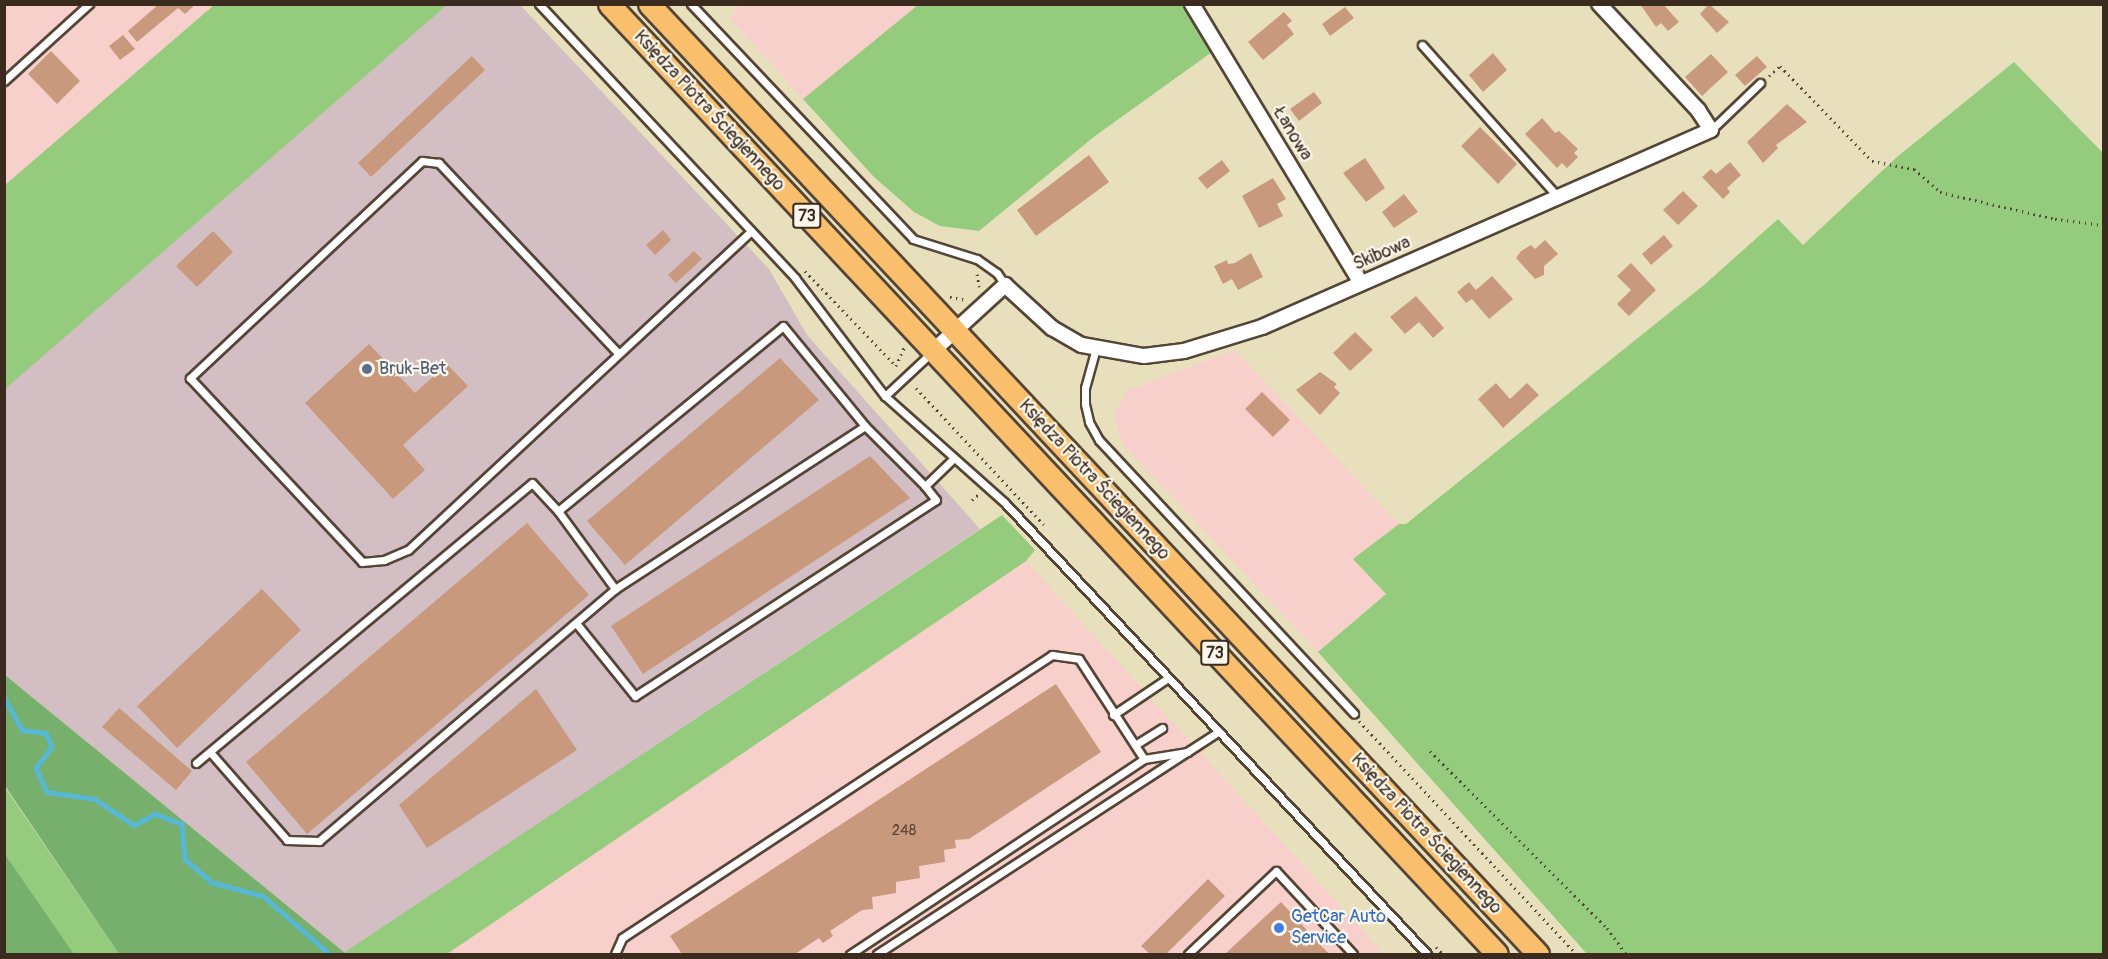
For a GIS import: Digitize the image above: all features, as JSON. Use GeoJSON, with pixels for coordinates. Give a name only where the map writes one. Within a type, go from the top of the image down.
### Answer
{"type":"FeatureCollection","features":[{"type":"Feature","properties":{"kind":"main road","name":"Księdza Piotra Ściegiennego"},"geometry":{"type":"LineString","coordinates":[[609,4],[1497,954]]}},
{"type":"Feature","properties":{"kind":"main road","name":"Księdza Piotra Ściegiennego"},"geometry":{"type":"LineString","coordinates":[[649,4],[1538,954]]}},
{"type":"Feature","properties":{"kind":"street","name":"Łanowa"},"geometry":{"type":"LineString","coordinates":[[1192,4],[1361,283]]}},
{"type":"Feature","properties":{"kind":"street"},"geometry":{"type":"LineString","coordinates":[[1599,4],[1698,110],[1711,130]]}},
{"type":"Feature","properties":{"kind":"street","name":"Skibowa"},"geometry":{"type":"LineString","coordinates":[[1005,285],[1052,328],[1096,348],[1144,357],[1173,354],[1262,327],[1711,130]]}},
{"type":"Feature","properties":{"kind":"street"},"geometry":{"type":"LineString","coordinates":[[933,351],[1005,285]]}},
{"type":"Feature","properties":{"kind":"lane"},"geometry":{"type":"LineString","coordinates":[[4,81],[89,4]]}},
{"type":"Feature","properties":{"kind":"lane"},"geometry":{"type":"LineString","coordinates":[[539,4],[795,278],[885,396],[1005,503],[1427,954]]}},
{"type":"Feature","properties":{"kind":"lane"},"geometry":{"type":"LineString","coordinates":[[691,4],[905,232],[932,247],[980,261],[1005,285]]}},
{"type":"Feature","properties":{"kind":"lane"},"geometry":{"type":"LineString","coordinates":[[1422,45],[1559,198]]}},
{"type":"Feature","properties":{"kind":"lane"},"geometry":{"type":"LineString","coordinates":[[1711,130],[1760,83]]}},
{"type":"Feature","properties":{"kind":"lane"},"geometry":{"type":"LineString","coordinates":[[617,352],[439,163],[422,161],[190,378],[362,562],[384,560],[408,550],[617,352],[751,231]]}},
{"type":"Feature","properties":{"kind":"lane"},"geometry":{"type":"LineString","coordinates":[[558,512],[783,326],[865,426],[936,500],[635,696],[576,623]]}},
{"type":"Feature","properties":{"kind":"lane"},"geometry":{"type":"LineString","coordinates":[[1096,348],[1085,388],[1085,404],[1089,422],[1099,440],[1354,713]]}},
{"type":"Feature","properties":{"kind":"lane"},"geometry":{"type":"LineString","coordinates":[[885,396],[933,351]]}},
{"type":"Feature","properties":{"kind":"lane"},"geometry":{"type":"LineString","coordinates":[[210,752],[287,840],[319,841],[615,589],[865,426]]}},
{"type":"Feature","properties":{"kind":"lane"},"geometry":{"type":"LineString","coordinates":[[925,486],[954,458]]}},
{"type":"Feature","properties":{"kind":"lane"},"geometry":{"type":"LineString","coordinates":[[195,763],[532,483],[558,512],[615,589]]}},
{"type":"Feature","properties":{"kind":"lane"},"geometry":{"type":"LineString","coordinates":[[615,954],[622,938],[1052,655],[1079,659],[1113,715],[1144,759]]}},
{"type":"Feature","properties":{"kind":"lane"},"geometry":{"type":"LineString","coordinates":[[1113,715],[1168,678]]}},
{"type":"Feature","properties":{"kind":"lane"},"geometry":{"type":"LineString","coordinates":[[1135,745],[1162,728]]}},
{"type":"Feature","properties":{"kind":"lane"},"geometry":{"type":"LineString","coordinates":[[877,954],[1218,732]]}},
{"type":"Feature","properties":{"kind":"lane"},"geometry":{"type":"LineString","coordinates":[[850,954],[1144,759],[1187,752]]}},
{"type":"Feature","properties":{"kind":"lane"},"geometry":{"type":"LineString","coordinates":[[1191,953],[1276,871],[1353,954]]}},
{"type":"Feature","properties":{"kind":"path"},"geometry":{"type":"LineString","coordinates":[[1760,83],[1780,66],[1872,161],[1914,169],[1940,192],[2055,219],[2103,225]]}},
{"type":"Feature","properties":{"kind":"path"},"geometry":{"type":"LineString","coordinates":[[944,291],[959,300],[975,295],[980,286],[975,271],[980,261]]}},
{"type":"Feature","properties":{"kind":"path"},"geometry":{"type":"LineString","coordinates":[[896,366],[903,356],[903,342]]}},
{"type":"Feature","properties":{"kind":"path"},"geometry":{"type":"LineString","coordinates":[[1354,713],[1361,726],[1576,954]]}},
{"type":"Feature","properties":{"kind":"path"},"geometry":{"type":"LineString","coordinates":[[1430,751],[1594,915],[1626,954]]}},
{"type":"Feature","properties":{"kind":"shaded area"},"geometry":{"type":"Polygon","coordinates":[[[5,5],[214,5],[5,185],[5,5]]]}},
{"type":"Feature","properties":{"kind":"shaded area"},"geometry":{"type":"Polygon","coordinates":[[[447,5],[520,5],[769,269],[807,335],[980,529],[345,953],[5,675],[4,389],[447,5]]]}},
{"type":"Feature","properties":{"kind":"shaded area"},"geometry":{"type":"Polygon","coordinates":[[[743,5],[918,5],[803,99],[729,17],[743,5]]]}},
{"type":"Feature","properties":{"kind":"shaded area"},"geometry":{"type":"Polygon","coordinates":[[[1235,350],[1399,524],[1354,559],[1386,594],[1318,652],[1122,443],[1114,415],[1126,391],[1235,350]]]}},
{"type":"Feature","properties":{"kind":"shaded area"},"geometry":{"type":"Polygon","coordinates":[[[1026,561],[1384,954],[447,954],[1026,561]]]}},
{"type":"Feature","properties":{"kind":"green space"},"geometry":{"type":"Polygon","coordinates":[[[214,5],[447,5],[5,389],[5,185],[214,5]]]}},
{"type":"Feature","properties":{"kind":"green space"},"geometry":{"type":"Polygon","coordinates":[[[918,5],[1183,5],[1212,52],[1095,136],[979,231],[940,226],[914,212],[874,177],[803,99],[918,5]]]}},
{"type":"Feature","properties":{"kind":"green space"},"geometry":{"type":"Polygon","coordinates":[[[2014,62],[2103,153],[2103,954],[1587,954],[1318,652],[1386,594],[1353,559],[1399,524],[1406,524],[1704,285],[1778,219],[1803,245],[1897,157],[2014,62]]]}},
{"type":"Feature","properties":{"kind":"green space"},"geometry":{"type":"Polygon","coordinates":[[[1002,515],[1035,550],[1026,561],[447,954],[342,954],[1002,515]]]}},
{"type":"Feature","properties":{"kind":"green space"},"geometry":{"type":"Polygon","coordinates":[[[4,675],[345,953],[119,954],[5,786],[4,675]]]}},
{"type":"Feature","properties":{"kind":"green space"},"geometry":{"type":"Polygon","coordinates":[[[4,786],[119,954],[74,954],[5,854],[4,786]]]}},
{"type":"Feature","properties":{"kind":"green space"},"geometry":{"type":"Polygon","coordinates":[[[5,854],[74,954],[5,954],[5,854]]]}},
{"type":"Feature","properties":{"kind":"building"},"geometry":{"type":"Polygon","coordinates":[[[159,4],[196,4],[185,14],[178,8],[137,42],[128,31],[159,4]]]}},
{"type":"Feature","properties":{"kind":"building"},"geometry":{"type":"Polygon","coordinates":[[[1640,4],[1663,4],[1679,22],[1668,31],[1661,23],[1656,27],[1640,4]]]}},
{"type":"Feature","properties":{"kind":"building"},"geometry":{"type":"Polygon","coordinates":[[[1709,4],[1729,22],[1717,33],[1700,14],[1709,4]]]}},
{"type":"Feature","properties":{"kind":"building"},"geometry":{"type":"Polygon","coordinates":[[[1345,7],[1354,18],[1330,36],[1322,24],[1345,7]]]}},
{"type":"Feature","properties":{"kind":"building"},"geometry":{"type":"Polygon","coordinates":[[[1284,12],[1292,21],[1287,25],[1294,34],[1263,60],[1248,42],[1284,12]]]}},
{"type":"Feature","properties":{"kind":"building"},"geometry":{"type":"Polygon","coordinates":[[[123,35],[135,49],[120,60],[109,46],[123,35]]]}},
{"type":"Feature","properties":{"kind":"building"},"geometry":{"type":"Polygon","coordinates":[[[51,51],[80,81],[57,104],[28,74],[51,51]]]}},
{"type":"Feature","properties":{"kind":"building"},"geometry":{"type":"Polygon","coordinates":[[[1493,53],[1507,70],[1483,92],[1469,75],[1493,53]]]}},
{"type":"Feature","properties":{"kind":"building"},"geometry":{"type":"Polygon","coordinates":[[[1711,54],[1728,72],[1702,96],[1685,77],[1711,54]]]}},
{"type":"Feature","properties":{"kind":"building"},"geometry":{"type":"Polygon","coordinates":[[[472,56],[485,70],[371,177],[358,163],[472,56]]]}},
{"type":"Feature","properties":{"kind":"building"},"geometry":{"type":"Polygon","coordinates":[[[1757,56],[1767,67],[1745,86],[1735,75],[1757,56]]]}},
{"type":"Feature","properties":{"kind":"building"},"geometry":{"type":"Polygon","coordinates":[[[1314,92],[1322,103],[1299,121],[1290,109],[1314,92]]]}},
{"type":"Feature","properties":{"kind":"building"},"geometry":{"type":"Polygon","coordinates":[[[1787,104],[1807,122],[1776,145],[1778,148],[1763,163],[1747,142],[1787,104]]]}},
{"type":"Feature","properties":{"kind":"building"},"geometry":{"type":"Polygon","coordinates":[[[1542,118],[1555,133],[1559,131],[1578,149],[1574,153],[1578,157],[1567,168],[1562,163],[1557,168],[1525,134],[1542,118]]]}},
{"type":"Feature","properties":{"kind":"building"},"geometry":{"type":"Polygon","coordinates":[[[1480,127],[1517,164],[1498,184],[1461,146],[1480,127]]]}},
{"type":"Feature","properties":{"kind":"building"},"geometry":{"type":"Polygon","coordinates":[[[1089,155],[1109,182],[1036,236],[1017,210],[1089,155]]]}},
{"type":"Feature","properties":{"kind":"building"},"geometry":{"type":"Polygon","coordinates":[[[1365,158],[1385,188],[1366,202],[1343,173],[1365,158]]]}},
{"type":"Feature","properties":{"kind":"building"},"geometry":{"type":"Polygon","coordinates":[[[1222,160],[1230,171],[1207,189],[1198,178],[1222,160]]]}},
{"type":"Feature","properties":{"kind":"building"},"geometry":{"type":"Polygon","coordinates":[[[1730,162],[1741,175],[1727,188],[1730,192],[1723,199],[1702,177],[1711,169],[1716,174],[1730,162]]]}},
{"type":"Feature","properties":{"kind":"building"},"geometry":{"type":"Polygon","coordinates":[[[1273,178],[1286,199],[1277,204],[1283,216],[1259,228],[1242,196],[1273,178]]]}},
{"type":"Feature","properties":{"kind":"building"},"geometry":{"type":"Polygon","coordinates":[[[1683,191],[1698,206],[1678,225],[1663,210],[1683,191]]]}},
{"type":"Feature","properties":{"kind":"building"},"geometry":{"type":"Polygon","coordinates":[[[1404,194],[1418,212],[1394,228],[1382,212],[1404,194]]]}},
{"type":"Feature","properties":{"kind":"building"},"geometry":{"type":"Polygon","coordinates":[[[663,230],[671,240],[655,255],[646,245],[663,230]]]}},
{"type":"Feature","properties":{"kind":"building"},"geometry":{"type":"Polygon","coordinates":[[[213,231],[233,252],[197,287],[176,266],[213,231]]]}},
{"type":"Feature","properties":{"kind":"building"},"geometry":{"type":"Polygon","coordinates":[[[1664,235],[1673,246],[1651,265],[1642,254],[1664,235]]]}},
{"type":"Feature","properties":{"kind":"building"},"geometry":{"type":"Polygon","coordinates":[[[1545,240],[1558,254],[1544,266],[1544,275],[1535,279],[1516,258],[1521,251],[1531,245],[1535,249],[1545,240]]]}},
{"type":"Feature","properties":{"kind":"building"},"geometry":{"type":"Polygon","coordinates":[[[694,251],[702,259],[676,283],[668,275],[694,251]]]}},
{"type":"Feature","properties":{"kind":"building"},"geometry":{"type":"Polygon","coordinates":[[[1251,253],[1263,277],[1238,290],[1232,279],[1223,284],[1214,266],[1227,260],[1228,264],[1235,263],[1251,253]]]}},
{"type":"Feature","properties":{"kind":"building"},"geometry":{"type":"Polygon","coordinates":[[[1631,263],[1656,290],[1629,316],[1617,304],[1631,290],[1617,276],[1631,263]]]}},
{"type":"Feature","properties":{"kind":"building"},"geometry":{"type":"Polygon","coordinates":[[[1492,276],[1513,299],[1489,319],[1472,299],[1466,303],[1457,292],[1469,282],[1476,290],[1492,276]]]}},
{"type":"Feature","properties":{"kind":"building"},"geometry":{"type":"Polygon","coordinates":[[[1416,296],[1444,328],[1433,338],[1419,322],[1405,334],[1390,317],[1416,296]]]}},
{"type":"Feature","properties":{"kind":"building"},"geometry":{"type":"Polygon","coordinates":[[[1355,332],[1373,350],[1350,371],[1333,353],[1355,332]]]}},
{"type":"Feature","properties":{"kind":"building"},"geometry":{"type":"Polygon","coordinates":[[[369,344],[415,393],[447,364],[468,386],[403,445],[425,470],[393,499],[305,403],[369,344]]]}},
{"type":"Feature","properties":{"kind":"building"},"geometry":{"type":"Polygon","coordinates":[[[780,358],[819,400],[625,565],[587,521],[780,358]]]}},
{"type":"Feature","properties":{"kind":"building"},"geometry":{"type":"Polygon","coordinates":[[[1320,372],[1337,384],[1334,387],[1340,393],[1320,415],[1296,390],[1320,372]]]}},
{"type":"Feature","properties":{"kind":"building"},"geometry":{"type":"Polygon","coordinates":[[[1496,383],[1510,399],[1527,383],[1539,395],[1503,428],[1478,399],[1496,383]]]}},
{"type":"Feature","properties":{"kind":"building"},"geometry":{"type":"Polygon","coordinates":[[[1262,392],[1290,420],[1273,437],[1245,409],[1262,392]]]}},
{"type":"Feature","properties":{"kind":"building"},"geometry":{"type":"Polygon","coordinates":[[[870,456],[910,498],[643,674],[611,626],[870,456]]]}},
{"type":"Feature","properties":{"kind":"building"},"geometry":{"type":"Polygon","coordinates":[[[527,523],[589,595],[307,834],[246,762],[527,523]]]}},
{"type":"Feature","properties":{"kind":"building"},"geometry":{"type":"Polygon","coordinates":[[[262,589],[301,630],[177,748],[137,706],[262,589]]]}},
{"type":"Feature","properties":{"kind":"building"},"geometry":{"type":"Polygon","coordinates":[[[1056,684],[1101,752],[969,839],[955,840],[956,848],[944,850],[945,862],[919,866],[920,878],[896,882],[896,893],[872,897],[873,909],[862,910],[830,931],[833,936],[823,943],[819,938],[795,954],[682,954],[670,936],[1056,684]]]}},
{"type":"Feature","properties":{"kind":"building"},"geometry":{"type":"Polygon","coordinates":[[[536,689],[577,750],[427,848],[399,805],[536,689]]]}},
{"type":"Feature","properties":{"kind":"building"},"geometry":{"type":"Polygon","coordinates":[[[119,708],[192,771],[176,790],[102,727],[119,708]]]}},
{"type":"Feature","properties":{"kind":"building"},"geometry":{"type":"Polygon","coordinates":[[[1208,879],[1225,896],[1166,954],[1150,954],[1141,946],[1208,879]]]}},
{"type":"Feature","properties":{"kind":"building","name":"GetCar Auto Service"},"geometry":{"type":"Polygon","coordinates":[[[1281,902],[1329,954],[1225,954],[1281,902]]]}},
{"type":"Feature","properties":{"kind":"waterway"},"geometry":{"type":"LineString","coordinates":[[4,697],[22,730],[46,733],[52,747],[36,768],[47,792],[95,799],[134,825],[155,814],[182,824],[185,859],[211,882],[263,896],[330,954]]}},
{"type":"Feature","properties":{"kind":"place","name":"Bruk-Bet"},"geometry":{"type":"Point","coordinates":[367,369]}},
{"type":"Feature","properties":{"kind":"place","name":"GetCar Auto Service"},"geometry":{"type":"Point","coordinates":[1279,928]}}]}
